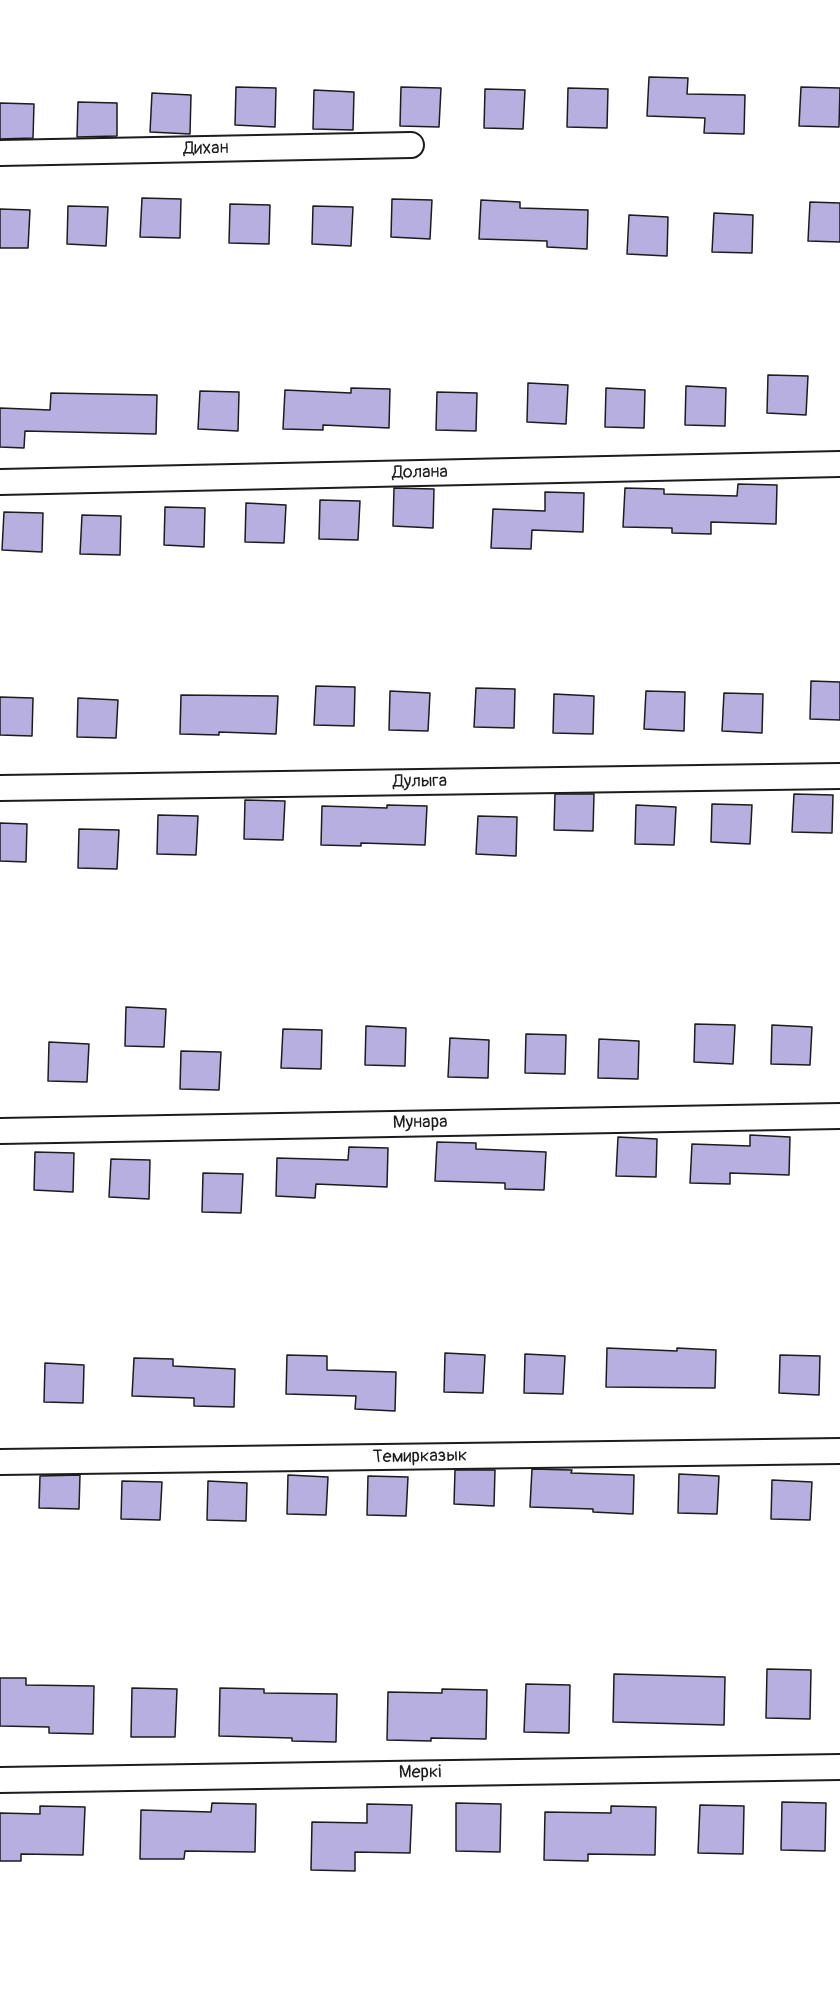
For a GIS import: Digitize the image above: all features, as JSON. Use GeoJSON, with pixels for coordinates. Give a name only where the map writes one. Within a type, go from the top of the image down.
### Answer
{"type":"FeatureCollection","features":[{"type":"Feature","properties":{"kind":"street","name":"Дихан"},"geometry":{"type":"LineString","coordinates":[[0,153],[411,145]]}},
{"type":"Feature","properties":{"kind":"street","name":"Долана"},"geometry":{"type":"LineString","coordinates":[[0,482],[840,464]]}},
{"type":"Feature","properties":{"kind":"street","name":"Дулыга"},"geometry":{"type":"LineString","coordinates":[[0,788],[840,776]]}},
{"type":"Feature","properties":{"kind":"street","name":"Мунара"},"geometry":{"type":"LineString","coordinates":[[0,1131],[840,1116]]}},
{"type":"Feature","properties":{"kind":"street","name":"Темирказык"},"geometry":{"type":"LineString","coordinates":[[0,1462],[840,1451]]}},
{"type":"Feature","properties":{"kind":"street","name":"Меркі"},"geometry":{"type":"LineString","coordinates":[[0,1780],[840,1767]]}},
{"type":"Feature","properties":{"kind":"building"},"geometry":{"type":"Polygon","coordinates":[[[649,77],[688,78],[687,94],[745,95],[744,134],[704,133],[705,118],[647,116],[649,77]]]}},
{"type":"Feature","properties":{"kind":"building"},"geometry":{"type":"Polygon","coordinates":[[[236,87],[276,88],[275,127],[235,125],[236,87]]]}},
{"type":"Feature","properties":{"kind":"building"},"geometry":{"type":"Polygon","coordinates":[[[401,87],[441,88],[439,127],[400,126],[401,87]]]}},
{"type":"Feature","properties":{"kind":"building"},"geometry":{"type":"Polygon","coordinates":[[[801,87],[840,88],[839,127],[799,126],[801,87]]]}},
{"type":"Feature","properties":{"kind":"building"},"geometry":{"type":"Polygon","coordinates":[[[568,88],[608,89],[607,128],[567,127],[568,88]]]}},
{"type":"Feature","properties":{"kind":"building"},"geometry":{"type":"Polygon","coordinates":[[[485,89],[525,90],[523,129],[484,128],[485,89]]]}},
{"type":"Feature","properties":{"kind":"building"},"geometry":{"type":"Polygon","coordinates":[[[314,90],[354,92],[353,130],[313,129],[314,90]]]}},
{"type":"Feature","properties":{"kind":"building"},"geometry":{"type":"Polygon","coordinates":[[[152,93],[191,95],[190,134],[150,132],[152,93]]]}},
{"type":"Feature","properties":{"kind":"building"},"geometry":{"type":"Polygon","coordinates":[[[78,102],[117,103],[117,136],[77,137],[78,102]]]}},
{"type":"Feature","properties":{"kind":"building"},"geometry":{"type":"Polygon","coordinates":[[[0,103],[34,104],[33,138],[0,139],[0,103]]]}},
{"type":"Feature","properties":{"kind":"building"},"geometry":{"type":"Polygon","coordinates":[[[142,198],[181,199],[180,238],[140,237],[142,198]]]}},
{"type":"Feature","properties":{"kind":"building"},"geometry":{"type":"Polygon","coordinates":[[[392,199],[432,200],[430,239],[391,237],[392,199]]]}},
{"type":"Feature","properties":{"kind":"building"},"geometry":{"type":"Polygon","coordinates":[[[481,200],[520,202],[520,208],[588,210],[587,249],[547,247],[547,241],[479,239],[481,200]]]}},
{"type":"Feature","properties":{"kind":"building"},"geometry":{"type":"Polygon","coordinates":[[[810,202],[840,203],[840,242],[808,241],[810,202]]]}},
{"type":"Feature","properties":{"kind":"building"},"geometry":{"type":"Polygon","coordinates":[[[230,204],[270,205],[269,244],[229,243],[230,204]]]}},
{"type":"Feature","properties":{"kind":"building"},"geometry":{"type":"Polygon","coordinates":[[[68,206],[108,207],[106,246],[67,244],[68,206]]]}},
{"type":"Feature","properties":{"kind":"building"},"geometry":{"type":"Polygon","coordinates":[[[313,206],[353,207],[351,246],[312,244],[313,206]]]}},
{"type":"Feature","properties":{"kind":"building"},"geometry":{"type":"Polygon","coordinates":[[[0,209],[30,210],[28,248],[0,248],[0,209]]]}},
{"type":"Feature","properties":{"kind":"building"},"geometry":{"type":"Polygon","coordinates":[[[714,213],[753,215],[752,253],[712,252],[714,213]]]}},
{"type":"Feature","properties":{"kind":"building"},"geometry":{"type":"Polygon","coordinates":[[[629,215],[668,217],[667,256],[627,254],[629,215]]]}},
{"type":"Feature","properties":{"kind":"building"},"geometry":{"type":"Polygon","coordinates":[[[768,375],[808,376],[806,415],[767,413],[768,375]]]}},
{"type":"Feature","properties":{"kind":"building"},"geometry":{"type":"Polygon","coordinates":[[[528,383],[568,385],[566,424],[527,422],[528,383]]]}},
{"type":"Feature","properties":{"kind":"building"},"geometry":{"type":"Polygon","coordinates":[[[686,386],[726,388],[725,426],[685,425],[686,386]]]}},
{"type":"Feature","properties":{"kind":"building"},"geometry":{"type":"Polygon","coordinates":[[[351,388],[390,389],[389,428],[323,425],[323,430],[283,429],[285,390],[351,393],[351,388]]]}},
{"type":"Feature","properties":{"kind":"building"},"geometry":{"type":"Polygon","coordinates":[[[606,388],[645,390],[644,428],[605,427],[606,388]]]}},
{"type":"Feature","properties":{"kind":"building"},"geometry":{"type":"Polygon","coordinates":[[[200,391],[239,392],[238,431],[198,429],[200,391]]]}},
{"type":"Feature","properties":{"kind":"building"},"geometry":{"type":"Polygon","coordinates":[[[437,392],[477,393],[476,431],[436,430],[437,392]]]}},
{"type":"Feature","properties":{"kind":"building"},"geometry":{"type":"Polygon","coordinates":[[[51,393],[157,395],[156,434],[25,431],[24,448],[0,447],[0,408],[50,410],[51,393]]]}},
{"type":"Feature","properties":{"kind":"building"},"geometry":{"type":"Polygon","coordinates":[[[738,484],[777,485],[776,524],[711,522],[711,534],[672,533],[672,528],[623,527],[625,488],[664,489],[664,494],[737,496],[738,484]]]}},
{"type":"Feature","properties":{"kind":"building"},"geometry":{"type":"Polygon","coordinates":[[[394,488],[434,489],[433,528],[393,526],[394,488]]]}},
{"type":"Feature","properties":{"kind":"building"},"geometry":{"type":"Polygon","coordinates":[[[545,492],[584,493],[583,532],[532,530],[531,549],[491,548],[493,509],[545,511],[545,492]]]}},
{"type":"Feature","properties":{"kind":"building"},"geometry":{"type":"Polygon","coordinates":[[[320,500],[360,501],[358,540],[319,539],[320,500]]]}},
{"type":"Feature","properties":{"kind":"building"},"geometry":{"type":"Polygon","coordinates":[[[246,503],[286,505],[284,543],[245,542],[246,503]]]}},
{"type":"Feature","properties":{"kind":"building"},"geometry":{"type":"Polygon","coordinates":[[[165,507],[205,508],[204,547],[164,545],[165,507]]]}},
{"type":"Feature","properties":{"kind":"building"},"geometry":{"type":"Polygon","coordinates":[[[4,512],[43,513],[42,552],[2,550],[4,512]]]}},
{"type":"Feature","properties":{"kind":"building"},"geometry":{"type":"Polygon","coordinates":[[[82,515],[121,516],[120,555],[80,554],[82,515]]]}},
{"type":"Feature","properties":{"kind":"building"},"geometry":{"type":"Polygon","coordinates":[[[811,681],[840,682],[840,720],[810,719],[811,681]]]}},
{"type":"Feature","properties":{"kind":"building"},"geometry":{"type":"Polygon","coordinates":[[[316,686],[355,687],[354,726],[314,725],[316,686]]]}},
{"type":"Feature","properties":{"kind":"building"},"geometry":{"type":"Polygon","coordinates":[[[476,688],[515,689],[514,728],[474,727],[476,688]]]}},
{"type":"Feature","properties":{"kind":"building"},"geometry":{"type":"Polygon","coordinates":[[[390,691],[430,693],[428,731],[389,730],[390,691]]]}},
{"type":"Feature","properties":{"kind":"building"},"geometry":{"type":"Polygon","coordinates":[[[646,691],[685,692],[684,731],[644,729],[646,691]]]}},
{"type":"Feature","properties":{"kind":"building"},"geometry":{"type":"Polygon","coordinates":[[[724,693],[763,694],[762,733],[722,731],[724,693]]]}},
{"type":"Feature","properties":{"kind":"building"},"geometry":{"type":"Polygon","coordinates":[[[554,694],[594,696],[593,734],[553,733],[554,694]]]}},
{"type":"Feature","properties":{"kind":"building"},"geometry":{"type":"Polygon","coordinates":[[[181,695],[278,696],[276,734],[219,732],[219,735],[180,734],[181,695]]]}},
{"type":"Feature","properties":{"kind":"building"},"geometry":{"type":"Polygon","coordinates":[[[0,697],[33,698],[32,736],[0,735],[0,697]]]}},
{"type":"Feature","properties":{"kind":"building"},"geometry":{"type":"Polygon","coordinates":[[[78,698],[118,700],[116,738],[77,737],[78,698]]]}},
{"type":"Feature","properties":{"kind":"building"},"geometry":{"type":"Polygon","coordinates":[[[555,794],[594,794],[593,831],[554,830],[555,794]]]}},
{"type":"Feature","properties":{"kind":"building"},"geometry":{"type":"Polygon","coordinates":[[[794,794],[833,795],[832,833],[792,832],[794,794]]]}},
{"type":"Feature","properties":{"kind":"building"},"geometry":{"type":"Polygon","coordinates":[[[245,800],[285,801],[283,840],[244,839],[245,800]]]}},
{"type":"Feature","properties":{"kind":"building"},"geometry":{"type":"Polygon","coordinates":[[[712,804],[752,805],[750,844],[711,842],[712,804]]]}},
{"type":"Feature","properties":{"kind":"building"},"geometry":{"type":"Polygon","coordinates":[[[387,805],[427,806],[425,845],[361,843],[361,846],[321,845],[322,806],[387,808],[387,805]]]}},
{"type":"Feature","properties":{"kind":"building"},"geometry":{"type":"Polygon","coordinates":[[[636,805],[676,807],[674,845],[635,844],[636,805]]]}},
{"type":"Feature","properties":{"kind":"building"},"geometry":{"type":"Polygon","coordinates":[[[158,815],[198,816],[196,855],[157,854],[158,815]]]}},
{"type":"Feature","properties":{"kind":"building"},"geometry":{"type":"Polygon","coordinates":[[[478,816],[517,817],[516,856],[476,854],[478,816]]]}},
{"type":"Feature","properties":{"kind":"building"},"geometry":{"type":"Polygon","coordinates":[[[0,823],[27,824],[26,862],[0,861],[0,823]]]}},
{"type":"Feature","properties":{"kind":"building"},"geometry":{"type":"Polygon","coordinates":[[[79,829],[119,830],[117,869],[78,868],[79,829]]]}},
{"type":"Feature","properties":{"kind":"building"},"geometry":{"type":"Polygon","coordinates":[[[126,1007],[166,1009],[164,1047],[125,1046],[126,1007]]]}},
{"type":"Feature","properties":{"kind":"building"},"geometry":{"type":"Polygon","coordinates":[[[695,1024],[735,1025],[733,1064],[694,1062],[695,1024]]]}},
{"type":"Feature","properties":{"kind":"building"},"geometry":{"type":"Polygon","coordinates":[[[772,1025],[812,1027],[810,1065],[771,1064],[772,1025]]]}},
{"type":"Feature","properties":{"kind":"building"},"geometry":{"type":"Polygon","coordinates":[[[366,1026],[406,1028],[405,1066],[365,1065],[366,1026]]]}},
{"type":"Feature","properties":{"kind":"building"},"geometry":{"type":"Polygon","coordinates":[[[283,1029],[322,1030],[321,1069],[281,1068],[283,1029]]]}},
{"type":"Feature","properties":{"kind":"building"},"geometry":{"type":"Polygon","coordinates":[[[526,1034],[566,1035],[565,1074],[525,1073],[526,1034]]]}},
{"type":"Feature","properties":{"kind":"building"},"geometry":{"type":"Polygon","coordinates":[[[450,1038],[489,1040],[488,1078],[448,1077],[450,1038]]]}},
{"type":"Feature","properties":{"kind":"building"},"geometry":{"type":"Polygon","coordinates":[[[599,1039],[639,1041],[638,1079],[598,1078],[599,1039]]]}},
{"type":"Feature","properties":{"kind":"building"},"geometry":{"type":"Polygon","coordinates":[[[49,1042],[89,1044],[87,1082],[48,1081],[49,1042]]]}},
{"type":"Feature","properties":{"kind":"building"},"geometry":{"type":"Polygon","coordinates":[[[181,1051],[221,1052],[219,1090],[180,1089],[181,1051]]]}},
{"type":"Feature","properties":{"kind":"building"},"geometry":{"type":"Polygon","coordinates":[[[750,1135],[790,1137],[789,1175],[730,1173],[730,1184],[690,1183],[692,1144],[750,1146],[750,1135]]]}},
{"type":"Feature","properties":{"kind":"building"},"geometry":{"type":"Polygon","coordinates":[[[618,1137],[657,1139],[656,1177],[616,1176],[618,1137]]]}},
{"type":"Feature","properties":{"kind":"building"},"geometry":{"type":"Polygon","coordinates":[[[437,1142],[476,1143],[476,1149],[546,1152],[544,1190],[505,1189],[505,1183],[435,1181],[437,1142]]]}},
{"type":"Feature","properties":{"kind":"building"},"geometry":{"type":"Polygon","coordinates":[[[349,1147],[388,1148],[387,1187],[316,1184],[315,1198],[276,1196],[277,1158],[348,1160],[349,1147]]]}},
{"type":"Feature","properties":{"kind":"building"},"geometry":{"type":"Polygon","coordinates":[[[35,1152],[74,1153],[73,1192],[34,1190],[35,1152]]]}},
{"type":"Feature","properties":{"kind":"building"},"geometry":{"type":"Polygon","coordinates":[[[111,1159],[150,1160],[149,1199],[109,1197],[111,1159]]]}},
{"type":"Feature","properties":{"kind":"building"},"geometry":{"type":"Polygon","coordinates":[[[203,1173],[243,1174],[241,1213],[202,1212],[203,1173]]]}},
{"type":"Feature","properties":{"kind":"building"},"geometry":{"type":"Polygon","coordinates":[[[607,1348],[716,1350],[715,1388],[606,1387],[607,1348]]]}},
{"type":"Feature","properties":{"kind":"building"},"geometry":{"type":"Polygon","coordinates":[[[445,1353],[485,1355],[483,1393],[444,1392],[445,1353]]]}},
{"type":"Feature","properties":{"kind":"building"},"geometry":{"type":"Polygon","coordinates":[[[525,1354],[565,1356],[563,1394],[524,1393],[525,1354]]]}},
{"type":"Feature","properties":{"kind":"building"},"geometry":{"type":"Polygon","coordinates":[[[287,1355],[327,1356],[327,1370],[396,1372],[395,1411],[355,1409],[356,1396],[286,1394],[287,1355]]]}},
{"type":"Feature","properties":{"kind":"building"},"geometry":{"type":"Polygon","coordinates":[[[780,1355],[820,1356],[819,1395],[779,1393],[780,1355]]]}},
{"type":"Feature","properties":{"kind":"building"},"geometry":{"type":"Polygon","coordinates":[[[134,1358],[173,1359],[173,1366],[235,1369],[234,1407],[194,1406],[194,1398],[132,1396],[134,1358]]]}},
{"type":"Feature","properties":{"kind":"building"},"geometry":{"type":"Polygon","coordinates":[[[45,1363],[84,1365],[83,1403],[44,1402],[45,1363]]]}},
{"type":"Feature","properties":{"kind":"building"},"geometry":{"type":"Polygon","coordinates":[[[532,1469],[634,1475],[633,1514],[593,1512],[593,1509],[530,1507],[532,1469]]]}},
{"type":"Feature","properties":{"kind":"building"},"geometry":{"type":"Polygon","coordinates":[[[455,1470],[495,1470],[494,1506],[454,1504],[455,1470]]]}},
{"type":"Feature","properties":{"kind":"building"},"geometry":{"type":"Polygon","coordinates":[[[679,1474],[719,1476],[717,1514],[678,1513],[679,1474]]]}},
{"type":"Feature","properties":{"kind":"building"},"geometry":{"type":"Polygon","coordinates":[[[80,1475],[79,1509],[39,1508],[40,1476],[80,1475]]]}},
{"type":"Feature","properties":{"kind":"building"},"geometry":{"type":"Polygon","coordinates":[[[288,1475],[328,1477],[326,1515],[287,1514],[288,1475]]]}},
{"type":"Feature","properties":{"kind":"building"},"geometry":{"type":"Polygon","coordinates":[[[368,1476],[408,1477],[406,1516],[367,1515],[368,1476]]]}},
{"type":"Feature","properties":{"kind":"building"},"geometry":{"type":"Polygon","coordinates":[[[772,1480],[812,1482],[810,1520],[771,1519],[772,1480]]]}},
{"type":"Feature","properties":{"kind":"building"},"geometry":{"type":"Polygon","coordinates":[[[122,1481],[162,1482],[160,1520],[121,1519],[122,1481]]]}},
{"type":"Feature","properties":{"kind":"building"},"geometry":{"type":"Polygon","coordinates":[[[208,1481],[247,1483],[246,1521],[207,1520],[208,1481]]]}},
{"type":"Feature","properties":{"kind":"building"},"geometry":{"type":"Polygon","coordinates":[[[767,1669],[811,1670],[810,1719],[766,1718],[767,1669]]]}},
{"type":"Feature","properties":{"kind":"building"},"geometry":{"type":"Polygon","coordinates":[[[614,1674],[725,1677],[724,1725],[613,1722],[614,1674]]]}},
{"type":"Feature","properties":{"kind":"building"},"geometry":{"type":"Polygon","coordinates":[[[0,1678],[26,1678],[26,1685],[94,1686],[93,1734],[49,1733],[49,1727],[0,1726],[0,1678]]]}},
{"type":"Feature","properties":{"kind":"building"},"geometry":{"type":"Polygon","coordinates":[[[526,1684],[570,1685],[569,1733],[524,1732],[526,1684]]]}},
{"type":"Feature","properties":{"kind":"building"},"geometry":{"type":"Polygon","coordinates":[[[132,1688],[177,1689],[175,1737],[131,1737],[132,1688]]]}},
{"type":"Feature","properties":{"kind":"building"},"geometry":{"type":"Polygon","coordinates":[[[220,1688],[264,1689],[264,1693],[337,1694],[336,1742],[219,1736],[220,1688]]]}},
{"type":"Feature","properties":{"kind":"building"},"geometry":{"type":"Polygon","coordinates":[[[442,1689],[487,1690],[486,1739],[387,1740],[388,1692],[442,1693],[442,1689]]]}},
{"type":"Feature","properties":{"kind":"building"},"geometry":{"type":"Polygon","coordinates":[[[782,1802],[826,1803],[825,1851],[781,1850],[782,1802]]]}},
{"type":"Feature","properties":{"kind":"building"},"geometry":{"type":"Polygon","coordinates":[[[212,1803],[256,1804],[255,1852],[185,1851],[184,1859],[140,1859],[141,1810],[211,1812],[212,1803]]]}},
{"type":"Feature","properties":{"kind":"building"},"geometry":{"type":"Polygon","coordinates":[[[456,1803],[501,1804],[500,1852],[456,1851],[456,1803]]]}},
{"type":"Feature","properties":{"kind":"building"},"geometry":{"type":"Polygon","coordinates":[[[367,1804],[412,1805],[410,1853],[355,1852],[355,1871],[311,1870],[312,1822],[367,1823],[367,1804]]]}},
{"type":"Feature","properties":{"kind":"building"},"geometry":{"type":"Polygon","coordinates":[[[700,1805],[744,1806],[743,1854],[698,1853],[700,1805]]]}},
{"type":"Feature","properties":{"kind":"building"},"geometry":{"type":"Polygon","coordinates":[[[40,1806],[85,1807],[83,1855],[21,1854],[21,1861],[0,1861],[0,1813],[40,1814],[40,1806]]]}},
{"type":"Feature","properties":{"kind":"building"},"geometry":{"type":"Polygon","coordinates":[[[611,1806],[656,1807],[655,1855],[588,1854],[588,1861],[544,1860],[545,1812],[611,1813],[611,1806]]]}}]}
